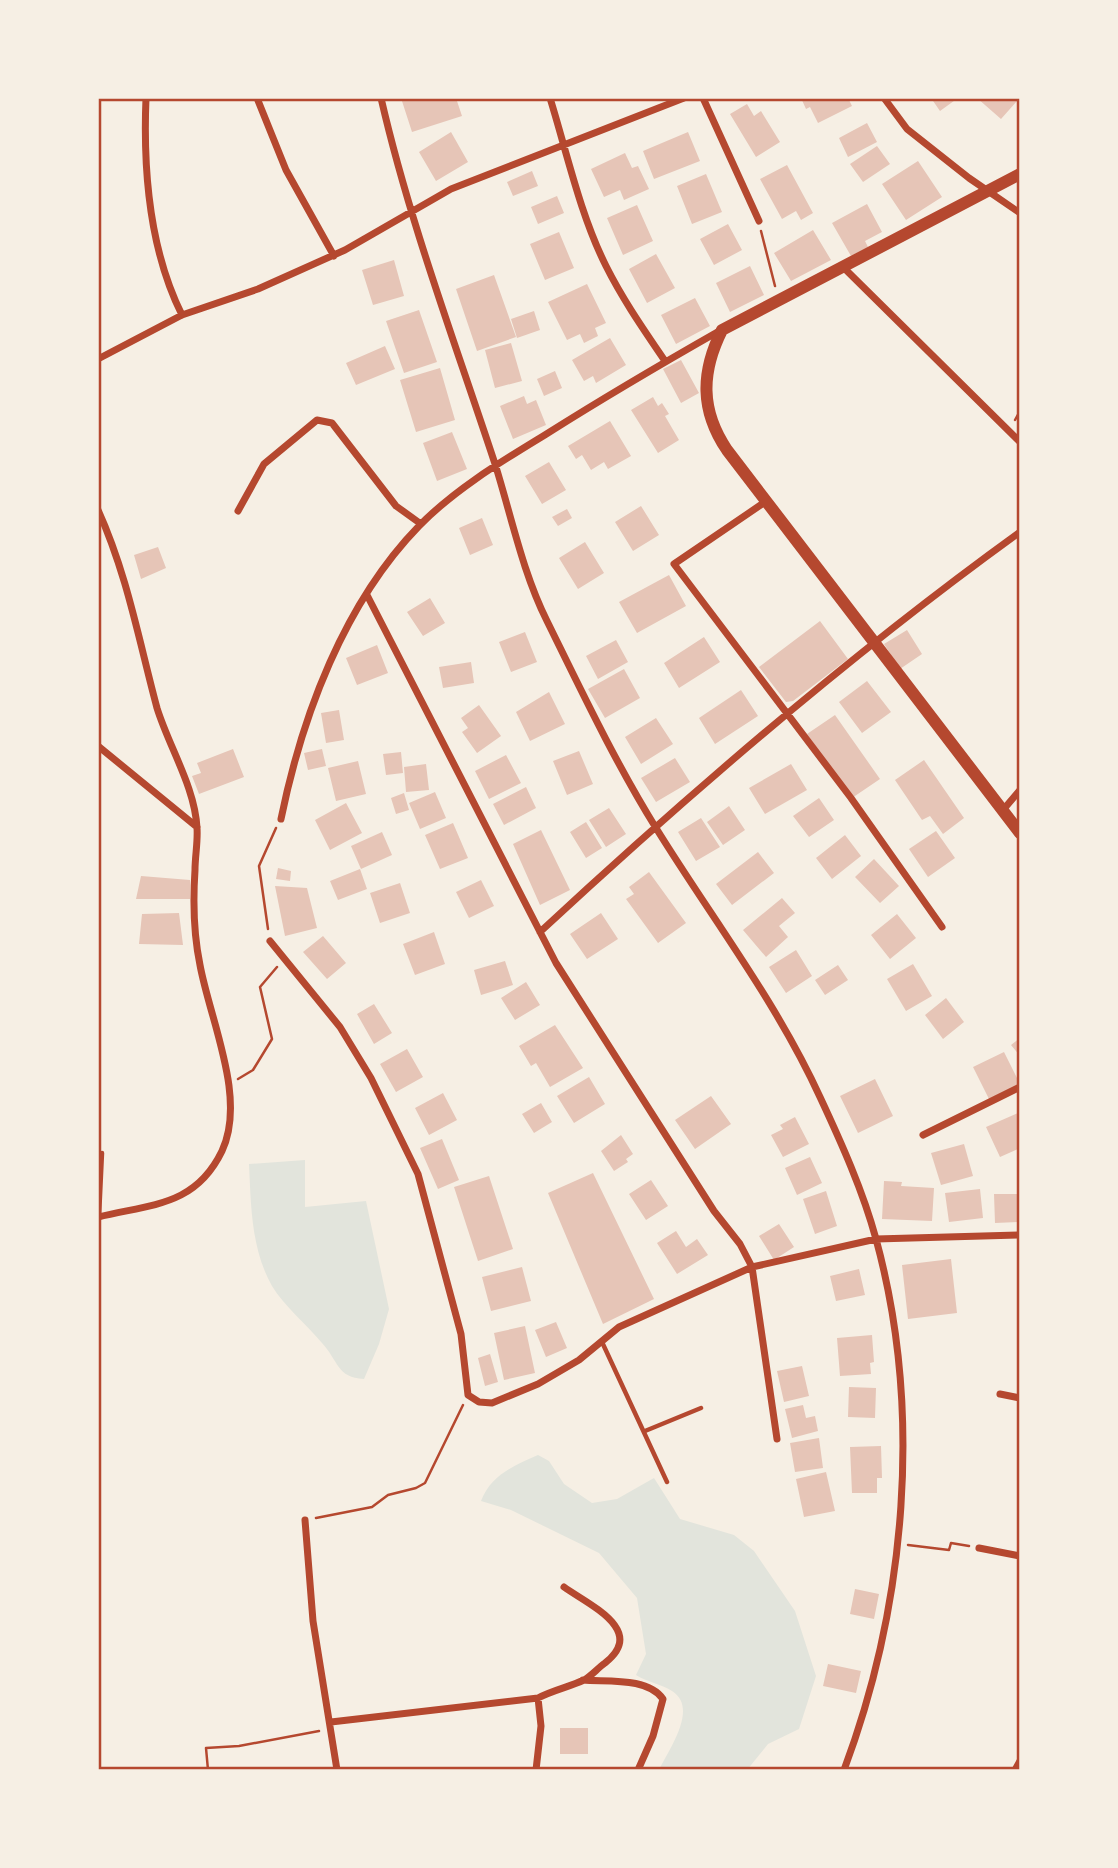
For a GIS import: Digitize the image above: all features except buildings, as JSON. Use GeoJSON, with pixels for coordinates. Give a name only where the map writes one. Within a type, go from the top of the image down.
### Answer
{"type":"FeatureCollection","features":[{"type":"Feature","properties":{"kind":"street"},"geometry":{"type":"LineString","coordinates":[[146,98],[144,144],[154,232],[173,296],[182,315]]}},
{"type":"Feature","properties":{"kind":"street"},"geometry":{"type":"LineString","coordinates":[[257,98],[286,170],[334,256]]}},
{"type":"Feature","properties":{"kind":"street"},"geometry":{"type":"LineString","coordinates":[[381,98],[397,169],[495,466],[533,593],[619,764],[654,825],[779,1018],[820,1096],[876,1239],[893,1326],[903,1422],[896,1544],[885,1622],[868,1699],[844,1770]]}},
{"type":"Feature","properties":{"kind":"street"},"geometry":{"type":"LineString","coordinates":[[550,98],[604,263],[627,305],[665,361]]}},
{"type":"Feature","properties":{"kind":"street"},"geometry":{"type":"LineString","coordinates":[[98,359],[182,315],[258,289],[334,256],[451,189],[684,98]]}},
{"type":"Feature","properties":{"kind":"street"},"geometry":{"type":"LineString","coordinates":[[703,98],[759,221]]}},
{"type":"Feature","properties":{"kind":"street"},"geometry":{"type":"LineString","coordinates":[[884,98],[907,129],[985,190],[1020,213]]}},
{"type":"Feature","properties":{"kind":"street"},"geometry":{"type":"LineString","coordinates":[[281,819],[291,770],[338,646],[367,595],[402,545],[421,524],[495,466],[665,361],[844,268],[985,190],[1020,174]]}},
{"type":"Feature","properties":{"kind":"street"},"geometry":{"type":"LineString","coordinates":[[844,268],[1020,442]]}},
{"type":"Feature","properties":{"kind":"street"},"geometry":{"type":"LineString","coordinates":[[722,330],[707,370],[707,410],[718,437],[1020,833]]}},
{"type":"Feature","properties":{"kind":"street"},"geometry":{"type":"LineString","coordinates":[[238,511],[264,464],[317,419],[324,419],[332,423],[396,506],[421,524]]}},
{"type":"Feature","properties":{"kind":"street"},"geometry":{"type":"LineString","coordinates":[[765,502],[674,564],[851,798],[942,927]]}},
{"type":"Feature","properties":{"kind":"street"},"geometry":{"type":"LineString","coordinates":[[98,510],[130,597],[158,710],[192,802],[197,827],[194,874],[199,962],[229,1084],[229,1131],[217,1159],[195,1188],[146,1209],[99,1217]]}},
{"type":"Feature","properties":{"kind":"street"},"geometry":{"type":"LineString","coordinates":[[540,932],[654,825],[784,712],[1020,531]]}},
{"type":"Feature","properties":{"kind":"street"},"geometry":{"type":"LineString","coordinates":[[367,595],[540,932],[752,1267],[777,1439]]}},
{"type":"Feature","properties":{"kind":"street"},"geometry":{"type":"LineString","coordinates":[[98,746],[197,827]]}},
{"type":"Feature","properties":{"kind":"street"},"geometry":{"type":"LineString","coordinates":[[1003,810],[1020,790]]}},
{"type":"Feature","properties":{"kind":"street"},"geometry":{"type":"LineString","coordinates":[[270,941],[282,960],[340,1027],[351,1044],[418,1174],[439,1242],[461,1334],[468,1395],[485,1404],[548,1378],[579,1360],[619,1326],[752,1267],[876,1239],[1020,1235]]}},
{"type":"Feature","properties":{"kind":"street"},"geometry":{"type":"LineString","coordinates":[[923,1135],[1020,1087]]}},
{"type":"Feature","properties":{"kind":"street"},"geometry":{"type":"LineString","coordinates":[[1000,1394],[1020,1398]]}},
{"type":"Feature","properties":{"kind":"street"},"geometry":{"type":"LineString","coordinates":[[305,1520],[313,1621],[337,1770]]}},
{"type":"Feature","properties":{"kind":"street"},"geometry":{"type":"LineString","coordinates":[[979,1548],[1020,1556]]}},
{"type":"Feature","properties":{"kind":"street"},"geometry":{"type":"LineString","coordinates":[[331,1725],[538,1698],[557,1688],[583,1680],[615,1655],[622,1639],[612,1622],[564,1587]]}},
{"type":"Feature","properties":{"kind":"street"},"geometry":{"type":"LineString","coordinates":[[583,1680],[628,1683],[658,1692],[663,1699],[653,1736],[638,1770]]}},
{"type":"Feature","properties":{"kind":"street"},"geometry":{"type":"LineString","coordinates":[[536,1770],[541,1726],[538,1698]]}},
{"type":"Feature","properties":{"kind":"street"},"geometry":{"type":"LineString","coordinates":[[1015,1770],[1020,1762]]}},
{"type":"Feature","properties":{"kind":"lane"},"geometry":{"type":"LineString","coordinates":[[99,1217],[102,1153]]}},
{"type":"Feature","properties":{"kind":"lane"},"geometry":{"type":"LineString","coordinates":[[602,1341],[667,1482]]}},
{"type":"Feature","properties":{"kind":"lane"},"geometry":{"type":"LineString","coordinates":[[645,1432],[701,1408]]}},
{"type":"Feature","properties":{"kind":"path"},"geometry":{"type":"LineString","coordinates":[[759,221],[779,301]]}},
{"type":"Feature","properties":{"kind":"path"},"geometry":{"type":"LineString","coordinates":[[270,941],[259,866],[281,819]]}},
{"type":"Feature","properties":{"kind":"path"},"geometry":{"type":"LineString","coordinates":[[229,1084],[253,1070],[272,1039],[260,987],[282,960]]}},
{"type":"Feature","properties":{"kind":"path"},"geometry":{"type":"LineString","coordinates":[[305,1520],[372,1507],[388,1495],[425,1483],[468,1395]]}},
{"type":"Feature","properties":{"kind":"path"},"geometry":{"type":"LineString","coordinates":[[896,1544],[949,1550],[951,1543],[979,1548]]}},
{"type":"Feature","properties":{"kind":"path"},"geometry":{"type":"LineString","coordinates":[[208,1770],[206,1748],[239,1746],[331,1725]]}},
{"type":"Feature","properties":{"kind":"shaded area"},"geometry":{"type":"Polygon","coordinates":[[[305,1160],[305,1207],[366,1201],[389,1309],[379,1344],[364,1379],[343,1372],[322,1343],[277,1293],[260,1257],[253,1226],[249,1164],[305,1160]]]}},
{"type":"Feature","properties":{"kind":"shaded area"},"geometry":{"type":"Polygon","coordinates":[[[538,1455],[549,1461],[564,1484],[592,1503],[617,1499],[654,1478],[680,1519],[734,1535],[754,1551],[795,1611],[816,1676],[799,1729],[768,1744],[747,1770],[659,1770],[675,1740],[683,1708],[680,1698],[672,1691],[636,1675],[646,1654],[637,1598],[599,1553],[511,1510],[481,1501],[497,1478],[538,1455]]]}}]}
